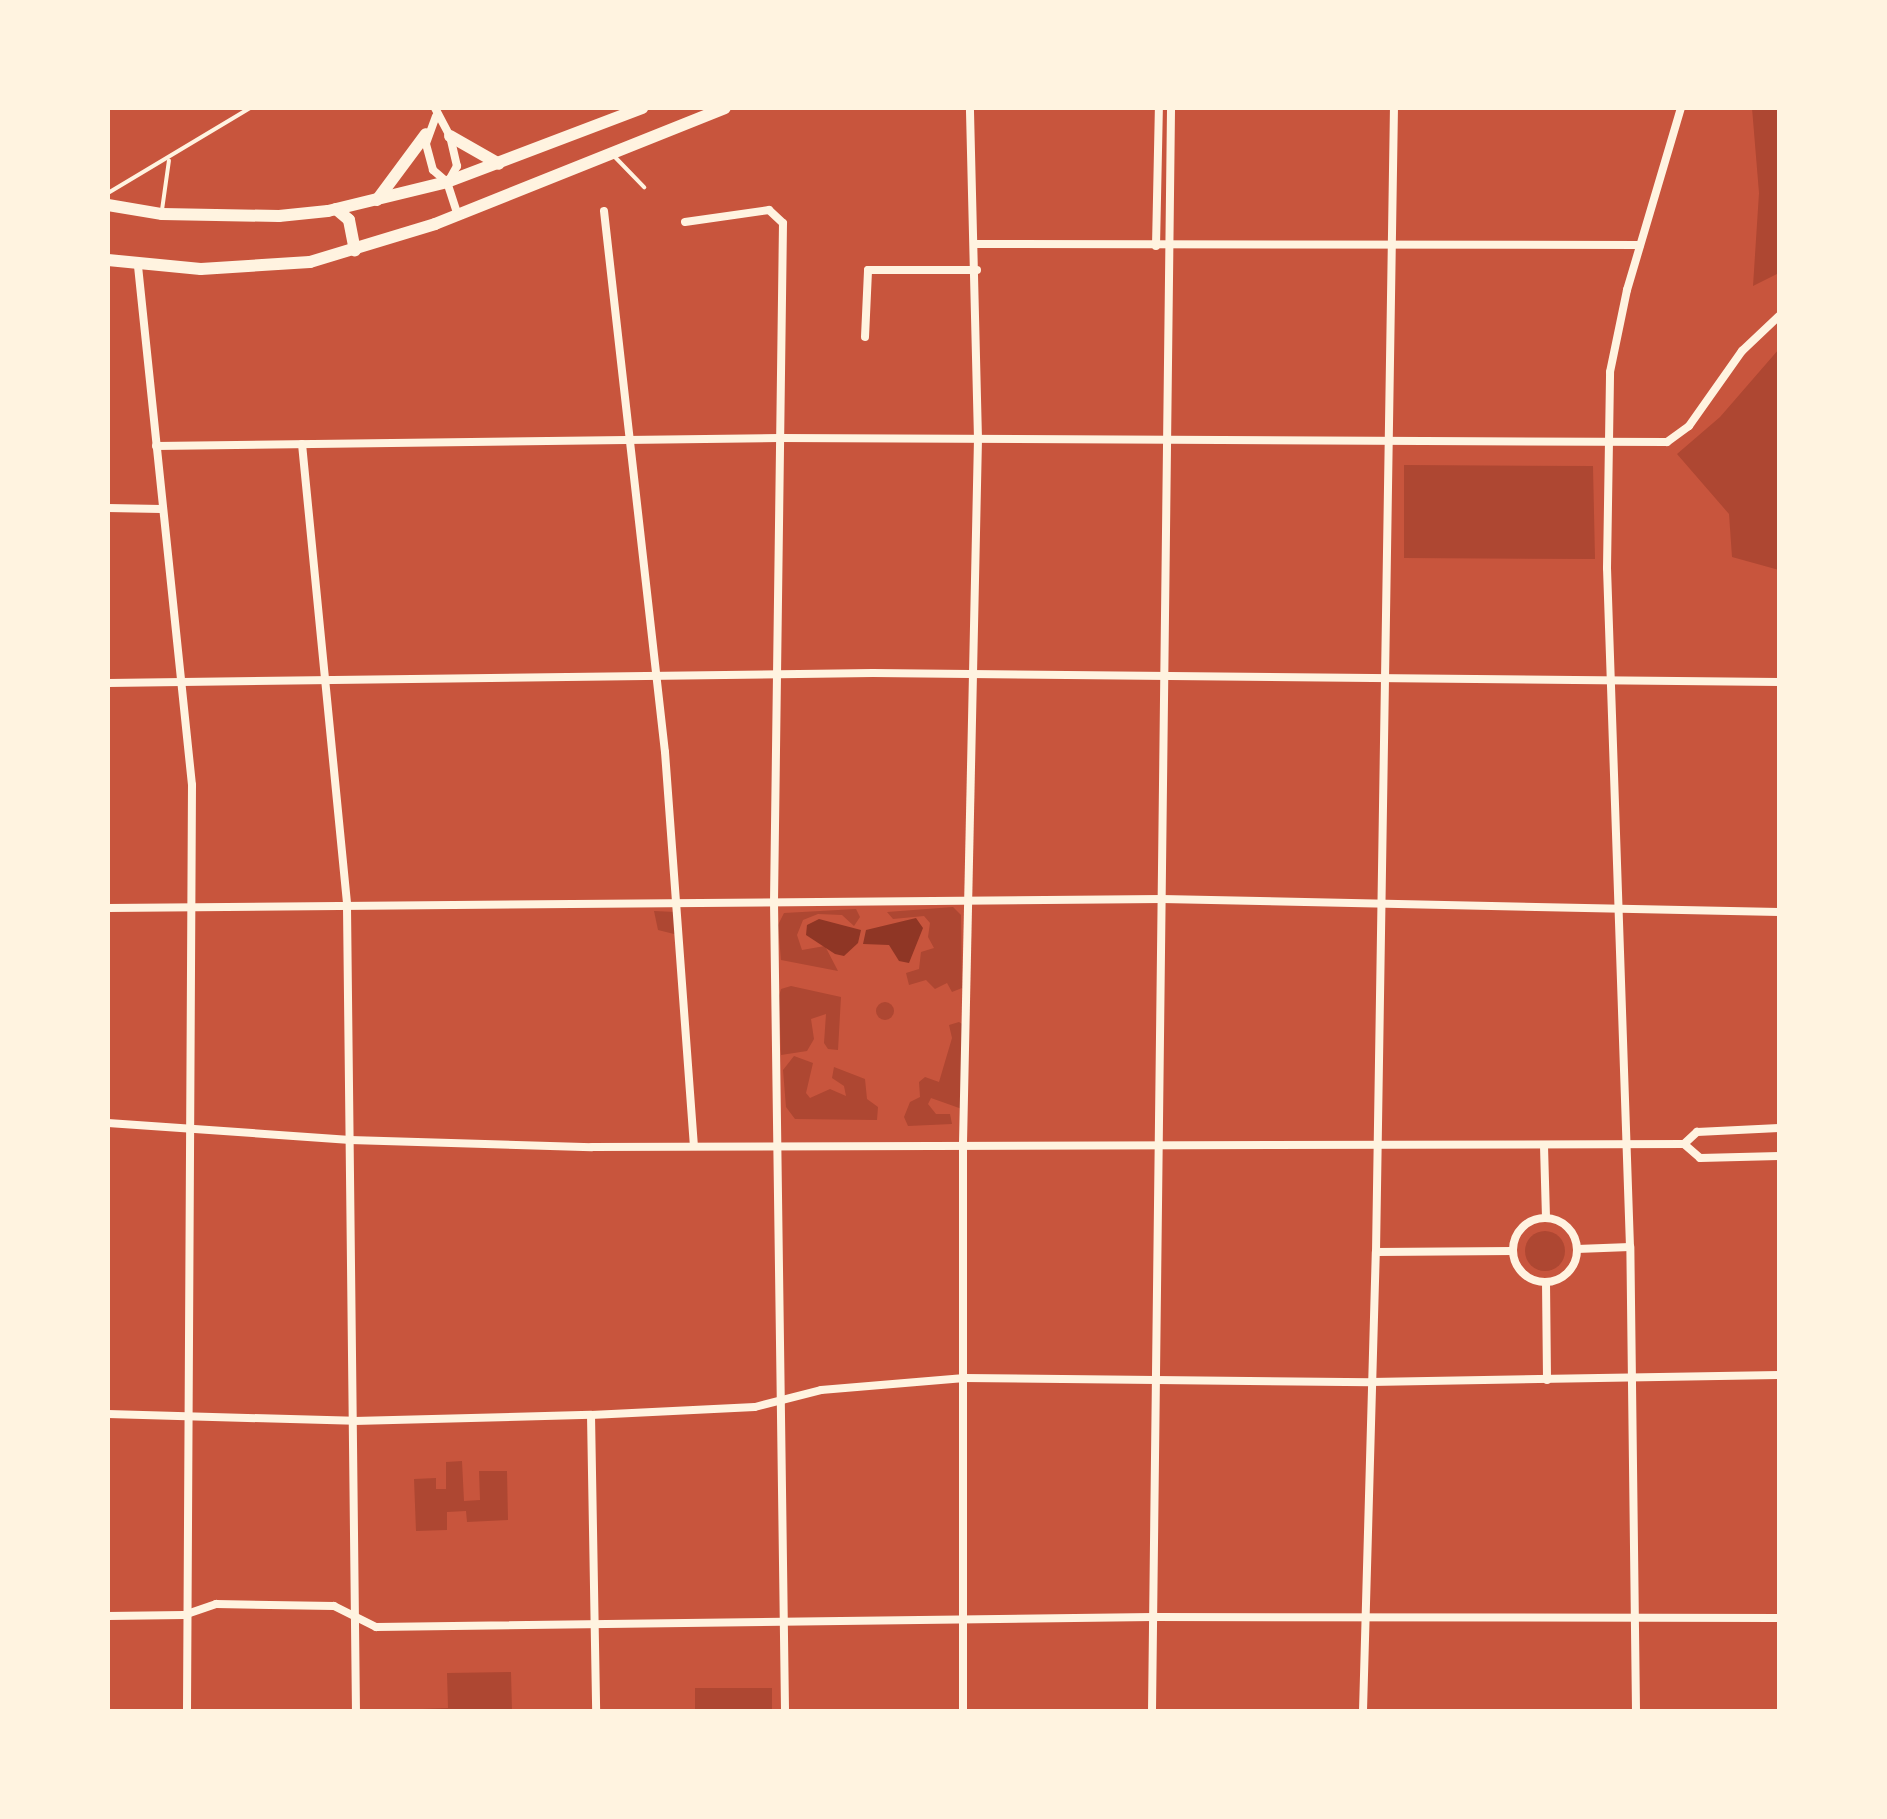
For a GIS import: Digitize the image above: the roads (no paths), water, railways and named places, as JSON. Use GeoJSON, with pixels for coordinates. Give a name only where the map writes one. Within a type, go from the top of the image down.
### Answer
{"type":"FeatureCollection","features":[{"type":"Feature","properties":{"kind":"main road"},"geometry":{"type":"LineString","coordinates":[[108,205],[162,214],[279,216],[336,209],[447,182],[642,108]]}},
{"type":"Feature","properties":{"kind":"main road"},"geometry":{"type":"LineString","coordinates":[[108,260],[138,266],[247,268],[355,250],[458,215],[725,108]]}},
{"type":"Feature","properties":{"kind":"main road"},"geometry":{"type":"LineString","coordinates":[[377,200],[426,134]]}},
{"type":"Feature","properties":{"kind":"main road"},"geometry":{"type":"LineString","coordinates":[[450,136],[499,164]]}},
{"type":"Feature","properties":{"kind":"main road"},"geometry":{"type":"LineString","coordinates":[[336,209],[349,220],[355,250]]}},
{"type":"Feature","properties":{"kind":"street"},"geometry":{"type":"LineString","coordinates":[[963,1711],[963,1143],[971,899],[978,439],[977,244],[970,108]]}},
{"type":"Feature","properties":{"kind":"street"},"geometry":{"type":"LineString","coordinates":[[1156,246],[1159,108]]}},
{"type":"Feature","properties":{"kind":"street"},"geometry":{"type":"LineString","coordinates":[[1152,1711],[1158,1379],[1161,674],[1171,108]]}},
{"type":"Feature","properties":{"kind":"street"},"geometry":{"type":"LineString","coordinates":[[1363,1711],[1376,1252],[1394,108]]}},
{"type":"Feature","properties":{"kind":"street"},"geometry":{"type":"LineString","coordinates":[[1636,1711],[1630,1247],[1608,444],[1610,372],[1640,245],[1681,108]]}},
{"type":"Feature","properties":{"kind":"street"},"geometry":{"type":"LineString","coordinates":[[436,112],[426,134],[433,170],[447,182],[458,215]]}},
{"type":"Feature","properties":{"kind":"street"},"geometry":{"type":"LineString","coordinates":[[436,112],[450,136],[457,166],[447,182]]}},
{"type":"Feature","properties":{"kind":"street"},"geometry":{"type":"LineString","coordinates":[[685,222],[769,210],[783,223],[774,902],[785,1711]]}},
{"type":"Feature","properties":{"kind":"street"},"geometry":{"type":"LineString","coordinates":[[604,211],[679,904],[694,1146]]}},
{"type":"Feature","properties":{"kind":"street"},"geometry":{"type":"LineString","coordinates":[[977,244],[1393,248],[1640,245]]}},
{"type":"Feature","properties":{"kind":"street"},"geometry":{"type":"LineString","coordinates":[[138,266],[192,785],[194,909],[184,1615],[187,1711]]}},
{"type":"Feature","properties":{"kind":"street"},"geometry":{"type":"LineString","coordinates":[[865,337],[868,270],[977,270]]}},
{"type":"Feature","properties":{"kind":"street"},"geometry":{"type":"LineString","coordinates":[[156,446],[631,443],[779,438],[1667,442],[1678,435],[1742,351],[1779,316]]}},
{"type":"Feature","properties":{"kind":"street"},"geometry":{"type":"LineString","coordinates":[[302,444],[347,907],[356,1711]]}},
{"type":"Feature","properties":{"kind":"street"},"geometry":{"type":"LineString","coordinates":[[108,508],[161,509]]}},
{"type":"Feature","properties":{"kind":"street"},"geometry":{"type":"LineString","coordinates":[[108,683],[776,673],[1614,678],[1779,682]]}},
{"type":"Feature","properties":{"kind":"street"},"geometry":{"type":"LineString","coordinates":[[108,908],[1162,899],[1779,912]]}},
{"type":"Feature","properties":{"kind":"street"},"geometry":{"type":"LineString","coordinates":[[108,1123],[350,1140],[694,1146],[963,1143],[1626,1147],[1684,1144],[1697,1132],[1779,1128]]}},
{"type":"Feature","properties":{"kind":"street"},"geometry":{"type":"LineString","coordinates":[[1684,1144],[1700,1158],[1779,1156]]}},
{"type":"Feature","properties":{"kind":"street"},"geometry":{"type":"LineString","coordinates":[[1544,1146],[1546,1217]]}},
{"type":"Feature","properties":{"kind":"street"},"geometry":{"type":"LineString","coordinates":[[1546,1217],[1564,1224],[1577,1249],[1569,1272],[1546,1282],[1524,1273],[1513,1251],[1526,1224],[1546,1217]]}},
{"type":"Feature","properties":{"kind":"street"},"geometry":{"type":"LineString","coordinates":[[1577,1249],[1630,1247]]}},
{"type":"Feature","properties":{"kind":"street"},"geometry":{"type":"LineString","coordinates":[[1376,1252],[1513,1251]]}},
{"type":"Feature","properties":{"kind":"street"},"geometry":{"type":"LineString","coordinates":[[1546,1282],[1547,1380]]}},
{"type":"Feature","properties":{"kind":"street"},"geometry":{"type":"LineString","coordinates":[[108,1414],[354,1421],[591,1415],[783,1402],[821,1390],[964,1378],[1371,1382],[1779,1375]]}},
{"type":"Feature","properties":{"kind":"street"},"geometry":{"type":"LineString","coordinates":[[591,1415],[596,1711]]}},
{"type":"Feature","properties":{"kind":"street"},"geometry":{"type":"LineString","coordinates":[[108,1616],[184,1615],[216,1604],[334,1606],[376,1627],[962,1623],[1153,1617],[1779,1618]]}},
{"type":"Feature","properties":{"kind":"lane"},"geometry":{"type":"LineString","coordinates":[[108,193],[250,108]]}},
{"type":"Feature","properties":{"kind":"lane"},"geometry":{"type":"LineString","coordinates":[[611,154],[644,187]]}},
{"type":"Feature","properties":{"kind":"lane"},"geometry":{"type":"LineString","coordinates":[[162,214],[169,158]]}}]}
